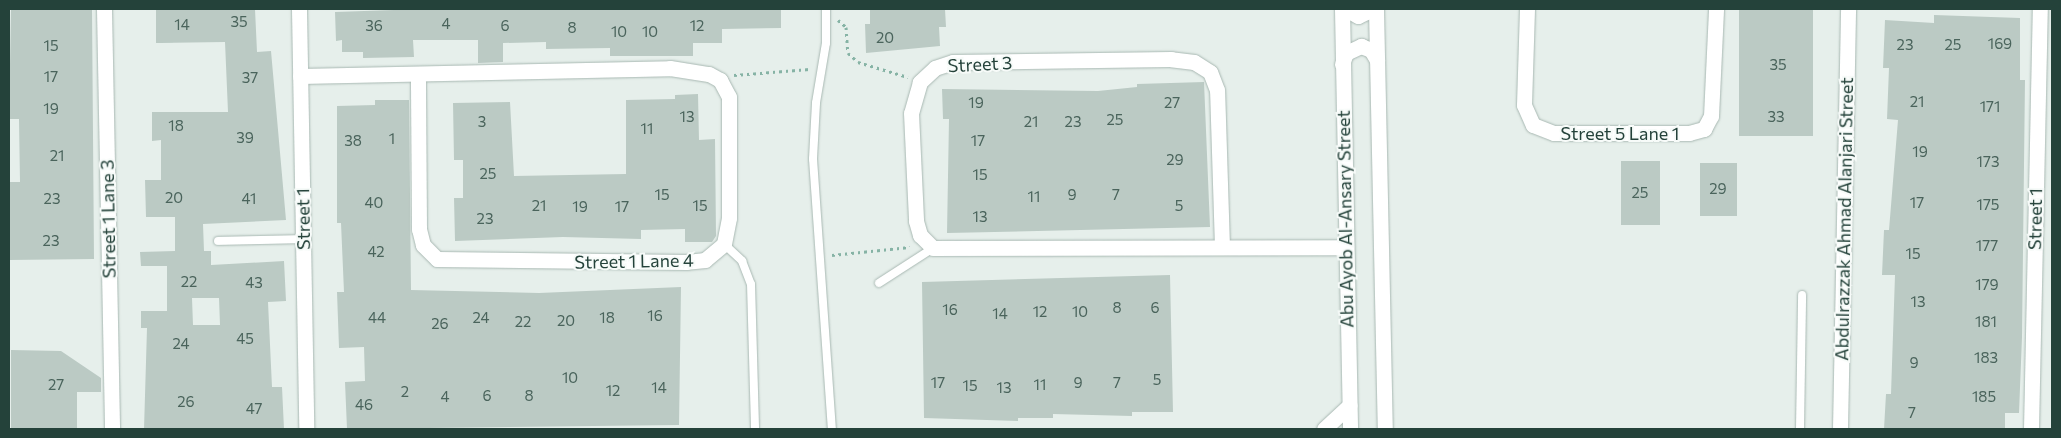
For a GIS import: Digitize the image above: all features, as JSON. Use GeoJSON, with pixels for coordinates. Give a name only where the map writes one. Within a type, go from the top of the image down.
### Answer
{"type":"FeatureCollection","features":[{"type":"Feature","properties":{"kind":"street","name":"Street 1 Lane 3"},"geometry":{"type":"LineString","coordinates":[[104,9],[112,429]]}},
{"type":"Feature","properties":{"kind":"street","name":"Street 1"},"geometry":{"type":"LineString","coordinates":[[299,9],[306,429]]}},
{"type":"Feature","properties":{"kind":"street"},"geometry":{"type":"LineString","coordinates":[[1343,9],[1358,16],[1375,9]]}},
{"type":"Feature","properties":{"kind":"street","name":"Abu Ayob Al-Ansary Street"},"geometry":{"type":"LineString","coordinates":[[1343,9],[1344,247],[1350,429]]}},
{"type":"Feature","properties":{"kind":"street","name":"Abu Ayob Al-Ansary Street"},"geometry":{"type":"LineString","coordinates":[[1375,9],[1385,429]]}},
{"type":"Feature","properties":{"kind":"street","name":"Street 5 Lane 1"},"geometry":{"type":"LineString","coordinates":[[1527,9],[1524,105],[1533,125],[1554,133],[1689,133],[1704,129],[1712,108],[1716,9]]}},
{"type":"Feature","properties":{"kind":"street","name":"Abdulrazzak Ahmad Alanjari Street"},"geometry":{"type":"LineString","coordinates":[[1840,429],[1848,9]]}},
{"type":"Feature","properties":{"kind":"street","name":"Street 1"},"geometry":{"type":"LineString","coordinates":[[2031,429],[2040,9]]}},
{"type":"Feature","properties":{"kind":"street"},"geometry":{"type":"LineString","coordinates":[[1342,64],[1346,53],[1361,46],[1371,50],[1377,60]]}},
{"type":"Feature","properties":{"kind":"street","name":"Street 3"},"geometry":{"type":"LineString","coordinates":[[920,82],[935,68],[953,62],[1171,58],[1194,62],[1210,72],[1218,90],[1222,248]]}},
{"type":"Feature","properties":{"kind":"street"},"geometry":{"type":"LineString","coordinates":[[300,76],[418,76],[670,68],[716,77],[726,90],[730,109],[729,218],[724,244]]}},
{"type":"Feature","properties":{"kind":"street","name":"Street 1 Lane 4"},"geometry":{"type":"LineString","coordinates":[[418,76],[419,229],[423,245],[437,259],[687,262],[705,260],[724,244]]}},
{"type":"Feature","properties":{"kind":"street"},"geometry":{"type":"LineString","coordinates":[[920,82],[910,113],[916,221],[930,247],[1344,247]]}},
{"type":"Feature","properties":{"kind":"street"},"geometry":{"type":"LineString","coordinates":[[1324,429],[1350,405]]}},
{"type":"Feature","properties":{"kind":"lane"},"geometry":{"type":"LineString","coordinates":[[826,9],[823,67],[816,103],[813,159],[832,429]]}},
{"type":"Feature","properties":{"kind":"lane"},"geometry":{"type":"LineString","coordinates":[[218,241],[303,239]]}},
{"type":"Feature","properties":{"kind":"lane"},"geometry":{"type":"LineString","coordinates":[[724,244],[742,260],[751,284],[755,429]]}},
{"type":"Feature","properties":{"kind":"lane"},"geometry":{"type":"LineString","coordinates":[[879,284],[930,247]]}},
{"type":"Feature","properties":{"kind":"lane"},"geometry":{"type":"LineString","coordinates":[[1800,429],[1802,295]]}},
{"type":"Feature","properties":{"kind":"path"},"geometry":{"type":"LineString","coordinates":[[826,18],[842,21],[848,53],[858,62],[920,82]]}},
{"type":"Feature","properties":{"kind":"path"},"geometry":{"type":"LineString","coordinates":[[716,77],[823,67]]}},
{"type":"Feature","properties":{"kind":"path"},"geometry":{"type":"LineString","coordinates":[[821,257],[930,247]]}},
{"type":"Feature","properties":{"kind":"building"},"geometry":{"type":"Polygon","coordinates":[[[11,9],[92,9],[94,259],[9,260],[9,182],[20,182],[19,119],[9,119],[11,9]]]}},
{"type":"Feature","properties":{"kind":"building"},"geometry":{"type":"Polygon","coordinates":[[[156,9],[255,9],[257,52],[271,51],[286,220],[203,224],[204,251],[211,251],[211,265],[284,261],[286,301],[268,302],[272,387],[282,387],[284,429],[144,429],[147,328],[141,328],[141,311],[167,311],[167,266],[141,266],[140,252],[175,251],[175,217],[146,217],[145,180],[161,180],[161,140],[152,141],[152,112],[228,112],[225,42],[156,43],[156,9]],[[192,298],[193,325],[220,325],[219,298],[192,298]]]}},
{"type":"Feature","properties":{"kind":"building"},"geometry":{"type":"Polygon","coordinates":[[[423,9],[781,9],[781,28],[722,29],[722,43],[693,43],[693,56],[610,56],[610,48],[546,49],[546,42],[503,43],[503,62],[478,63],[478,40],[413,40],[414,57],[363,58],[363,52],[342,52],[342,40],[336,41],[335,12],[423,9]]]}},
{"type":"Feature","properties":{"kind":"building"},"geometry":{"type":"Polygon","coordinates":[[[870,9],[945,9],[946,27],[939,27],[940,46],[866,53],[865,24],[870,24],[870,9]]]}},
{"type":"Feature","properties":{"kind":"building"},"geometry":{"type":"Polygon","coordinates":[[[1739,9],[1813,9],[1813,136],[1739,136],[1739,9]]]}},
{"type":"Feature","properties":{"kind":"building"},"geometry":{"type":"Polygon","coordinates":[[[1934,15],[2020,18],[2020,80],[2025,80],[2022,337],[2019,413],[2005,413],[2005,429],[1884,429],[1886,394],[1891,394],[1895,275],[1882,275],[1884,230],[1889,230],[1898,120],[1887,119],[1889,68],[1883,68],[1885,20],[1934,23],[1934,15]]]}},
{"type":"Feature","properties":{"kind":"building"},"geometry":{"type":"Polygon","coordinates":[[[1204,82],[1210,227],[947,233],[949,119],[943,119],[942,89],[1098,91],[1137,87],[1137,84],[1204,82]]]}},
{"type":"Feature","properties":{"kind":"building"},"geometry":{"type":"Polygon","coordinates":[[[698,94],[699,140],[715,139],[716,236],[712,242],[685,242],[685,229],[641,230],[641,239],[563,237],[455,241],[454,198],[463,198],[463,160],[454,160],[453,103],[510,102],[514,176],[626,174],[626,100],[675,99],[675,95],[698,94]]]}},
{"type":"Feature","properties":{"kind":"building"},"geometry":{"type":"Polygon","coordinates":[[[375,100],[409,100],[411,290],[539,293],[681,287],[679,425],[347,429],[345,382],[365,381],[364,347],[339,348],[337,292],[344,292],[341,223],[337,223],[337,106],[375,105],[375,100]]]}},
{"type":"Feature","properties":{"kind":"building"},"geometry":{"type":"Polygon","coordinates":[[[1621,161],[1660,161],[1660,225],[1621,225],[1621,161]]]}},
{"type":"Feature","properties":{"kind":"building"},"geometry":{"type":"Polygon","coordinates":[[[1700,163],[1737,163],[1737,216],[1700,216],[1700,163]]]}},
{"type":"Feature","properties":{"kind":"building"},"geometry":{"type":"Polygon","coordinates":[[[1170,275],[1173,412],[1132,412],[1132,416],[1053,414],[1053,418],[1018,418],[1018,421],[924,418],[922,282],[1170,275]]]}},
{"type":"Feature","properties":{"kind":"building"},"geometry":{"type":"Polygon","coordinates":[[[11,350],[61,351],[101,378],[101,392],[77,392],[77,429],[11,429],[11,350]]]}}]}
